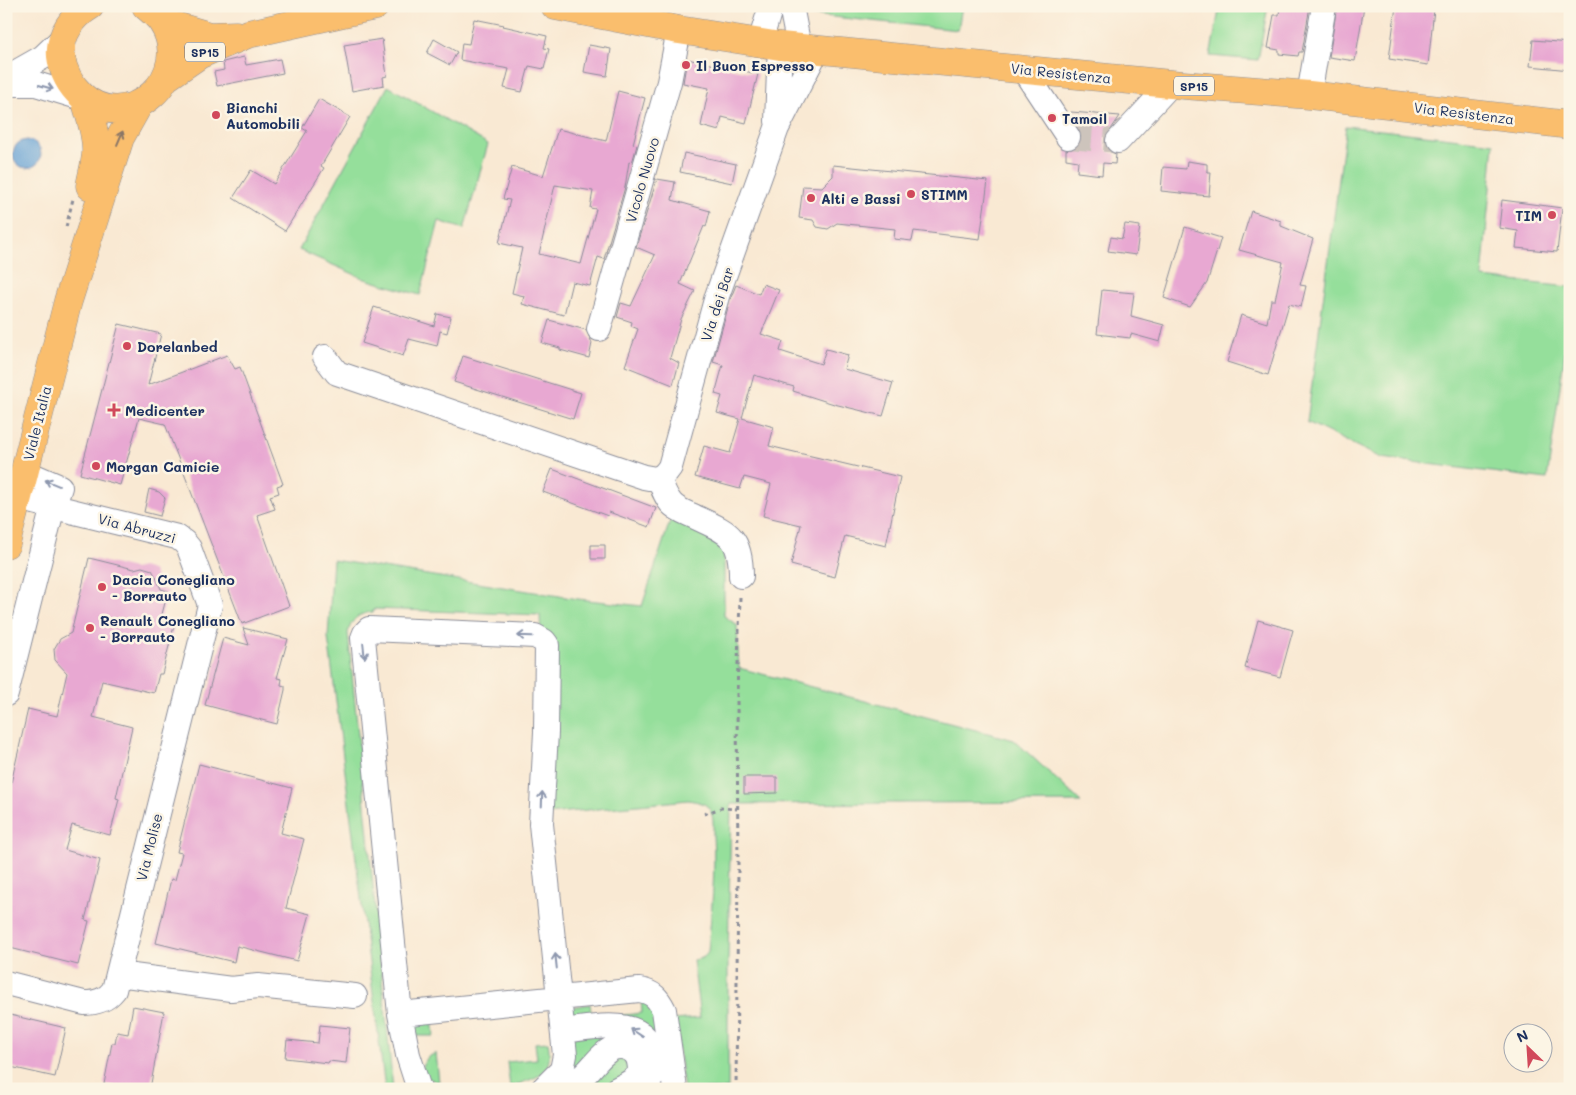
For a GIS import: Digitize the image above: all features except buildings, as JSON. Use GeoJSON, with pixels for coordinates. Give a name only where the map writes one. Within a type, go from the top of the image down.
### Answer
{"type":"FeatureCollection","features":[{"type":"Feature","properties":{"kind":"main road"},"geometry":{"type":"LineString","coordinates":[[90,6],[77,16],[63,38],[62,66],[74,90],[96,106],[108,109],[139,104],[160,88],[167,78],[171,61],[171,44],[168,32],[157,13]]}},
{"type":"Feature","properties":{"kind":"main road","name":"SP15"},"geometry":{"type":"LineString","coordinates":[[157,13],[209,36],[248,34],[375,6]]}},
{"type":"Feature","properties":{"kind":"main road","name":"Via Resistenza"},"geometry":{"type":"LineString","coordinates":[[555,6],[680,30],[789,46],[1171,84],[1309,94],[1570,125]]}},
{"type":"Feature","properties":{"kind":"main road","name":"SP15"},"geometry":{"type":"LineString","coordinates":[[167,78],[199,55],[248,34]]}},
{"type":"Feature","properties":{"kind":"main road"},"geometry":{"type":"LineString","coordinates":[[68,301],[96,153],[92,125],[85,99]]}},
{"type":"Feature","properties":{"kind":"main road"},"geometry":{"type":"LineString","coordinates":[[68,301],[120,138],[139,104]]}},
{"type":"Feature","properties":{"kind":"main road","name":"Viale Italia"},"geometry":{"type":"LineString","coordinates":[[6,544],[68,301]]}},
{"type":"Feature","properties":{"kind":"street"},"geometry":{"type":"LineString","coordinates":[[771,6],[768,21],[789,46]]}},
{"type":"Feature","properties":{"kind":"street"},"geometry":{"type":"LineString","coordinates":[[789,46],[792,6]]}},
{"type":"Feature","properties":{"kind":"street"},"geometry":{"type":"LineString","coordinates":[[1309,94],[1324,6]]}},
{"type":"Feature","properties":{"kind":"street","name":"Vicolo Nuovo"},"geometry":{"type":"LineString","coordinates":[[599,329],[669,82],[680,30]]}},
{"type":"Feature","properties":{"kind":"street"},"geometry":{"type":"LineString","coordinates":[[6,78],[43,57],[63,38]]}},
{"type":"Feature","properties":{"kind":"street","name":"Via dei Bar"},"geometry":{"type":"LineString","coordinates":[[777,128],[789,46]]}},
{"type":"Feature","properties":{"kind":"street","name":"Via dei Bar"},"geometry":{"type":"LineString","coordinates":[[659,478],[665,475],[670,467],[717,296],[777,128],[789,46]]}},
{"type":"Feature","properties":{"kind":"street"},"geometry":{"type":"LineString","coordinates":[[1023,69],[1068,137]]}},
{"type":"Feature","properties":{"kind":"street"},"geometry":{"type":"LineString","coordinates":[[6,84],[36,84],[85,99]]}},
{"type":"Feature","properties":{"kind":"street"},"geometry":{"type":"LineString","coordinates":[[1118,140],[1171,84]]}},
{"type":"Feature","properties":{"kind":"street"},"geometry":{"type":"LineString","coordinates":[[325,357],[337,373],[644,477],[659,478],[667,496],[677,508],[731,536],[739,550],[741,576]]}},
{"type":"Feature","properties":{"kind":"street","name":"Via Abruzzi"},"geometry":{"type":"LineString","coordinates":[[22,485],[54,507],[177,537],[189,548],[210,605],[181,719]]}},
{"type":"Feature","properties":{"kind":"street"},"geometry":{"type":"LineString","coordinates":[[8,687],[54,507]]}},
{"type":"Feature","properties":{"kind":"street"},"geometry":{"type":"LineString","coordinates":[[420,1089],[408,1055],[400,1014],[363,638],[365,633],[370,630],[535,636],[547,645],[546,732],[541,824],[566,1055],[562,1070],[544,1089]]}},
{"type":"Feature","properties":{"kind":"street","name":"Via Molise"},"geometry":{"type":"LineString","coordinates":[[6,983],[84,1003],[93,1003],[109,996],[114,990],[181,719]]}},
{"type":"Feature","properties":{"kind":"street"},"geometry":{"type":"LineString","coordinates":[[118,974],[231,989],[258,986],[355,996]]}},
{"type":"Feature","properties":{"kind":"street"},"geometry":{"type":"LineString","coordinates":[[400,1014],[639,990],[648,991],[654,994],[660,1001],[664,1010],[674,1089]]}},
{"type":"Feature","properties":{"kind":"street"},"geometry":{"type":"LineString","coordinates":[[563,1031],[622,1026],[639,1033],[647,1041],[652,1050],[654,1060],[651,1080],[642,1089]]}},
{"type":"Feature","properties":{"kind":"street"},"geometry":{"type":"LineString","coordinates":[[566,1089],[586,1074],[605,1052],[618,1046],[624,1046],[633,1050],[638,1057],[640,1072],[630,1083],[618,1089]]}},
{"type":"Feature","properties":{"kind":"path"},"geometry":{"type":"LineString","coordinates":[[64,232],[74,194]]}},
{"type":"Feature","properties":{"kind":"path"},"geometry":{"type":"LineString","coordinates":[[736,1089],[737,695],[741,576]]}},
{"type":"Feature","properties":{"kind":"path"},"geometry":{"type":"LineString","coordinates":[[704,814],[721,808],[738,808]]}},
{"type":"Feature","properties":{"kind":"green space"},"geometry":{"type":"Polygon","coordinates":[[[805,6],[962,6],[958,30],[814,15],[805,6]]]}},
{"type":"Feature","properties":{"kind":"green space"},"geometry":{"type":"Polygon","coordinates":[[[1220,6],[1268,6],[1258,60],[1210,56],[1220,6]]]}},
{"type":"Feature","properties":{"kind":"green space"},"geometry":{"type":"Polygon","coordinates":[[[388,86],[488,144],[464,229],[439,221],[420,295],[365,279],[299,250],[388,86]]]}},
{"type":"Feature","properties":{"kind":"green space"},"geometry":{"type":"Polygon","coordinates":[[[1346,126],[1494,143],[1482,278],[1570,287],[1570,316],[1547,479],[1381,458],[1307,422],[1346,126]]]}},
{"type":"Feature","properties":{"kind":"green space"},"geometry":{"type":"Polygon","coordinates":[[[672,515],[724,543],[724,616],[737,625],[739,668],[1014,740],[1081,802],[731,804],[728,1089],[684,1089],[674,1020],[700,1018],[693,960],[702,958],[708,952],[714,864],[713,821],[709,809],[702,803],[688,800],[548,814],[540,615],[374,609],[373,612],[356,618],[351,624],[348,633],[393,1089],[385,1089],[328,637],[333,560],[578,599],[642,606],[672,515]]]}},
{"type":"Feature","properties":{"kind":"green space"},"geometry":{"type":"Polygon","coordinates":[[[641,998],[652,1003],[667,1089],[654,1089],[661,1058],[572,1023],[569,1011],[572,1007],[590,1004],[592,1019],[642,1013],[641,998]]]}},
{"type":"Feature","properties":{"kind":"green space"},"geometry":{"type":"Polygon","coordinates":[[[432,1019],[434,1036],[416,1036],[413,1024],[432,1019]]]}},
{"type":"Feature","properties":{"kind":"green space"},"geometry":{"type":"Polygon","coordinates":[[[620,1031],[639,1047],[556,1086],[570,1037],[620,1031]]]}},
{"type":"Feature","properties":{"kind":"green space"},"geometry":{"type":"Polygon","coordinates":[[[548,1042],[549,1062],[542,1074],[510,1087],[507,1062],[537,1059],[535,1043],[548,1042]]]}},
{"type":"Feature","properties":{"kind":"green space"},"geometry":{"type":"Polygon","coordinates":[[[436,1053],[439,1083],[426,1077],[422,1066],[428,1057],[436,1053]]]}},
{"type":"Feature","properties":{"kind":"green space"},"geometry":{"type":"Polygon","coordinates":[[[630,1053],[628,1079],[605,1089],[577,1089],[612,1054],[630,1053]]]}},
{"type":"Feature","properties":{"kind":"water"},"geometry":{"type":"Polygon","coordinates":[[[27,140],[37,144],[41,154],[37,164],[27,168],[17,164],[13,154],[17,144],[27,140]]]}},
{"type":"Feature","properties":{"kind":"tunnel"},"geometry":{"type":"LineString","coordinates":[[1068,137],[1118,141]]}},
{"type":"Feature","properties":{"kind":"place","name":"Il Buon Espresso"},"geometry":{"type":"Point","coordinates":[686,65]}},
{"type":"Feature","properties":{"kind":"place","name":"Bianchi Automobili"},"geometry":{"type":"Point","coordinates":[216,115]}},
{"type":"Feature","properties":{"kind":"place","name":"Tamoil"},"geometry":{"type":"Point","coordinates":[1052,118]}},
{"type":"Feature","properties":{"kind":"place","name":"STIMM"},"geometry":{"type":"Point","coordinates":[911,194]}},
{"type":"Feature","properties":{"kind":"place","name":"Alti e Bassi"},"geometry":{"type":"Point","coordinates":[811,198]}},
{"type":"Feature","properties":{"kind":"place","name":"TIM"},"geometry":{"type":"Point","coordinates":[1552,215]}},
{"type":"Feature","properties":{"kind":"place","name":"Dorelanbed"},"geometry":{"type":"Point","coordinates":[127,346]}},
{"type":"Feature","properties":{"kind":"place","name":"Medicenter"},"geometry":{"type":"Point","coordinates":[114,410]}},
{"type":"Feature","properties":{"kind":"place","name":"Morgan Camicie"},"geometry":{"type":"Point","coordinates":[96,466]}},
{"type":"Feature","properties":{"kind":"place","name":"Dacia Conegliano - Borrauto"},"geometry":{"type":"Point","coordinates":[102,587]}},
{"type":"Feature","properties":{"kind":"place","name":"Renault Conegliano - Borrauto"},"geometry":{"type":"Point","coordinates":[90,628]}}]}
